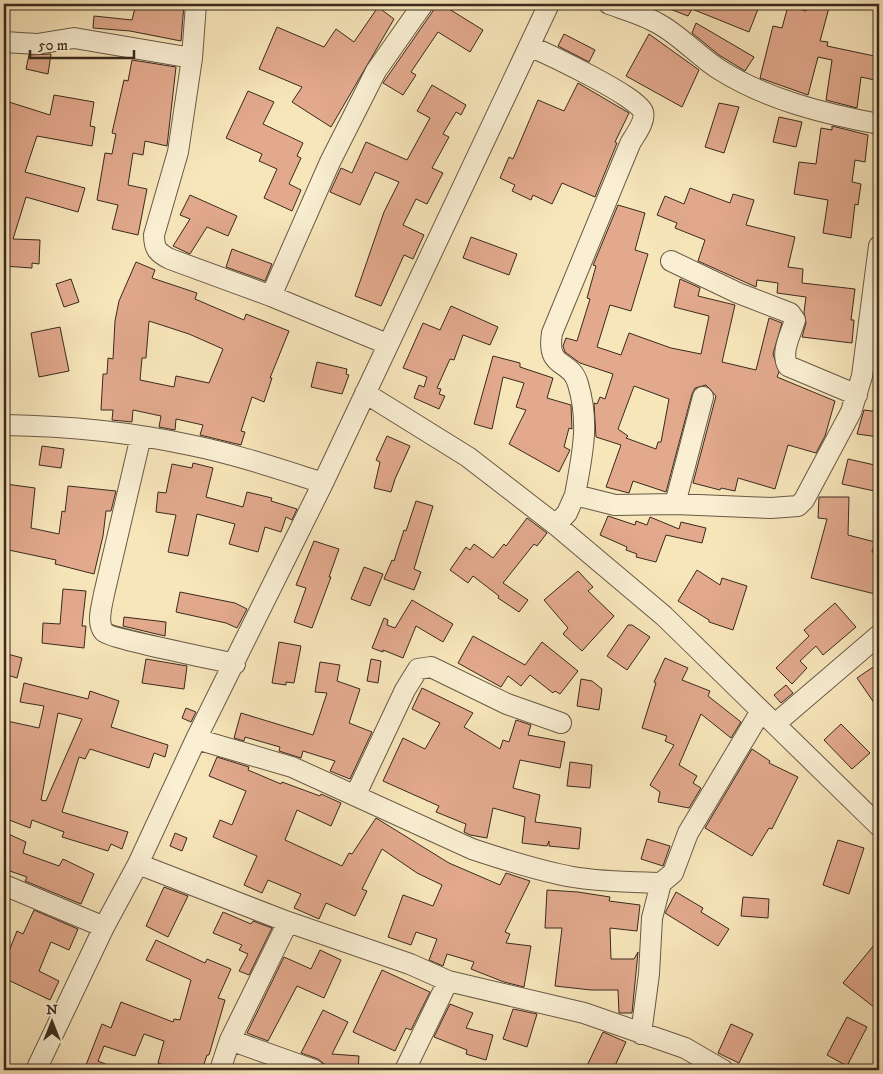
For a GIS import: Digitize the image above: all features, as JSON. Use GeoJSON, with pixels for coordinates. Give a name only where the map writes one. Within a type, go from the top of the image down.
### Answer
{"type":"FeatureCollection","features":[{"type":"Feature","properties":{"kind":"street"},"geometry":{"type":"LineString","coordinates":[[196,4],[192,58],[178,152],[154,235],[154,247],[159,254],[170,259],[271,296],[387,344]]}},
{"type":"Feature","properties":{"kind":"street"},"geometry":{"type":"LineString","coordinates":[[271,296],[330,162],[376,71],[423,4]]}},
{"type":"Feature","properties":{"kind":"street"},"geometry":{"type":"LineString","coordinates":[[36,1070],[104,927],[138,864],[196,740],[323,484],[387,344],[549,4]]}},
{"type":"Feature","properties":{"kind":"street"},"geometry":{"type":"LineString","coordinates":[[610,4],[660,24],[720,70],[745,83],[787,100],[841,116],[879,124]]}},
{"type":"Feature","properties":{"kind":"street"},"geometry":{"type":"LineString","coordinates":[[4,42],[37,44],[74,38],[192,58]]}},
{"type":"Feature","properties":{"kind":"street"},"geometry":{"type":"LineString","coordinates":[[529,46],[612,88],[638,105],[644,113],[644,119],[630,144],[552,333],[551,352],[554,358],[572,371],[578,383],[585,444],[575,495],[567,513],[556,525]]}},
{"type":"Feature","properties":{"kind":"street"},"geometry":{"type":"LineString","coordinates":[[575,495],[615,505],[675,504],[771,508],[798,506],[804,500],[851,412],[857,395],[862,376],[879,246]]}},
{"type":"Feature","properties":{"kind":"street"},"geometry":{"type":"LineString","coordinates":[[671,261],[738,292],[790,313],[795,320],[786,348],[785,361],[788,366],[857,395]]}},
{"type":"Feature","properties":{"kind":"street"},"geometry":{"type":"LineString","coordinates":[[365,393],[468,456],[556,525],[664,616],[879,826]]}},
{"type":"Feature","properties":{"kind":"street"},"geometry":{"type":"LineString","coordinates":[[675,504],[703,398]]}},
{"type":"Feature","properties":{"kind":"street"},"geometry":{"type":"LineString","coordinates":[[4,425],[40,426],[141,436],[191,445],[257,462],[323,484]]}},
{"type":"Feature","properties":{"kind":"street"},"geometry":{"type":"LineString","coordinates":[[141,436],[104,594],[99,621],[102,630],[106,634],[124,640],[165,647],[235,664]]}},
{"type":"Feature","properties":{"kind":"street"},"geometry":{"type":"LineString","coordinates":[[641,1034],[649,974],[652,918],[661,883],[673,873],[688,832],[768,718],[879,635]]}},
{"type":"Feature","properties":{"kind":"street"},"geometry":{"type":"LineString","coordinates":[[356,794],[405,690],[418,669],[431,667],[507,704],[561,724]]}},
{"type":"Feature","properties":{"kind":"street"},"geometry":{"type":"LineString","coordinates":[[196,740],[292,767],[356,794],[472,849],[503,859],[572,877],[612,882],[661,883]]}},
{"type":"Feature","properties":{"kind":"street"},"geometry":{"type":"LineString","coordinates":[[138,864],[288,922],[410,964],[448,981],[584,1013],[685,1048],[723,1070]]}},
{"type":"Feature","properties":{"kind":"street"},"geometry":{"type":"LineString","coordinates":[[4,885],[104,927]]}},
{"type":"Feature","properties":{"kind":"street"},"geometry":{"type":"LineString","coordinates":[[220,1070],[230,1040],[288,922]]}},
{"type":"Feature","properties":{"kind":"street"},"geometry":{"type":"LineString","coordinates":[[405,1070],[448,981]]}},
{"type":"Feature","properties":{"kind":"street"},"geometry":{"type":"LineString","coordinates":[[230,1040],[314,1070]]}},
{"type":"Feature","properties":{"kind":"building"},"geometry":{"type":"Polygon","coordinates":[[[136,4],[184,4],[181,41],[130,31],[93,28],[94,16],[132,20],[136,4]]]}},
{"type":"Feature","properties":{"kind":"building"},"geometry":{"type":"Polygon","coordinates":[[[435,4],[441,4],[483,30],[470,52],[438,32],[411,72],[416,75],[403,95],[383,83],[433,11],[435,4]]]}},
{"type":"Feature","properties":{"kind":"building"},"geometry":{"type":"Polygon","coordinates":[[[657,4],[725,4],[733,7],[734,4],[760,4],[749,32],[692,9],[688,16],[657,4]]]}},
{"type":"Feature","properties":{"kind":"building"},"geometry":{"type":"Polygon","coordinates":[[[807,4],[830,4],[820,41],[828,42],[827,46],[879,57],[879,81],[861,77],[857,108],[826,100],[832,60],[818,57],[808,95],[760,78],[773,26],[782,28],[788,6],[806,11],[807,4]]]}},
{"type":"Feature","properties":{"kind":"building"},"geometry":{"type":"Polygon","coordinates":[[[378,7],[394,19],[331,127],[292,102],[302,87],[259,69],[277,27],[324,47],[336,29],[354,42],[378,7]]]}},
{"type":"Feature","properties":{"kind":"building"},"geometry":{"type":"Polygon","coordinates":[[[696,23],[754,57],[745,71],[719,55],[692,33],[696,23]]]}},
{"type":"Feature","properties":{"kind":"building"},"geometry":{"type":"Polygon","coordinates":[[[564,34],[595,50],[589,62],[558,46],[564,34]]]}},
{"type":"Feature","properties":{"kind":"building"},"geometry":{"type":"Polygon","coordinates":[[[649,34],[699,70],[682,107],[626,76],[649,34]]]}},
{"type":"Feature","properties":{"kind":"building"},"geometry":{"type":"Polygon","coordinates":[[[51,54],[48,74],[26,69],[29,55],[51,54]]]}},
{"type":"Feature","properties":{"kind":"building"},"geometry":{"type":"Polygon","coordinates":[[[132,60],[176,67],[167,146],[145,141],[143,155],[133,153],[128,185],[147,189],[138,235],[112,229],[118,205],[97,200],[105,153],[112,154],[116,134],[112,133],[124,80],[128,81],[132,60]]]}},
{"type":"Feature","properties":{"kind":"building"},"geometry":{"type":"Polygon","coordinates":[[[578,83],[629,113],[615,142],[617,143],[595,197],[562,183],[552,204],[533,195],[531,200],[512,191],[515,185],[500,178],[509,157],[513,159],[538,100],[564,111],[578,83]]]}},
{"type":"Feature","properties":{"kind":"building"},"geometry":{"type":"Polygon","coordinates":[[[432,85],[466,105],[461,115],[456,112],[443,134],[449,137],[432,168],[443,173],[427,204],[416,199],[403,225],[424,235],[413,259],[404,255],[381,306],[355,296],[384,212],[399,182],[375,172],[360,205],[330,192],[341,168],[352,173],[366,142],[407,160],[430,118],[417,111],[432,85]]]}},
{"type":"Feature","properties":{"kind":"building"},"geometry":{"type":"Polygon","coordinates":[[[248,91],[274,102],[263,124],[303,143],[297,156],[301,158],[289,184],[301,190],[292,211],[264,198],[277,169],[259,161],[262,154],[226,138],[248,91]]]}},
{"type":"Feature","properties":{"kind":"building"},"geometry":{"type":"Polygon","coordinates":[[[54,95],[94,102],[90,126],[95,127],[92,146],[37,136],[25,172],[85,188],[78,212],[26,197],[13,239],[40,240],[39,264],[32,263],[32,268],[4,266],[4,117],[9,102],[50,115],[54,95]]]}},
{"type":"Feature","properties":{"kind":"building"},"geometry":{"type":"Polygon","coordinates":[[[719,103],[739,107],[724,153],[705,147],[719,103]]]}},
{"type":"Feature","properties":{"kind":"building"},"geometry":{"type":"Polygon","coordinates":[[[779,117],[802,122],[796,147],[773,142],[779,117]]]}},
{"type":"Feature","properties":{"kind":"building"},"geometry":{"type":"Polygon","coordinates":[[[832,126],[868,135],[865,162],[855,160],[852,182],[861,184],[858,205],[855,204],[851,238],[823,233],[828,200],[794,194],[799,162],[816,164],[821,128],[832,130],[832,126]]]}},
{"type":"Feature","properties":{"kind":"building"},"geometry":{"type":"Polygon","coordinates":[[[690,188],[730,203],[733,194],[754,200],[746,225],[795,237],[788,267],[803,269],[802,283],[855,289],[851,320],[854,320],[852,343],[802,337],[806,323],[804,312],[806,297],[777,293],[778,283],[757,280],[756,287],[698,261],[705,240],[675,228],[677,223],[657,215],[665,196],[684,204],[690,188]]]}},
{"type":"Feature","properties":{"kind":"building"},"geometry":{"type":"Polygon","coordinates":[[[190,195],[237,216],[228,236],[207,227],[190,254],[173,246],[190,219],[180,215],[190,195]]]}},
{"type":"Feature","properties":{"kind":"building"},"geometry":{"type":"Polygon","coordinates":[[[618,205],[645,213],[635,250],[648,254],[631,311],[610,305],[597,347],[621,355],[629,333],[671,348],[701,354],[709,316],[674,307],[680,279],[700,288],[698,296],[735,305],[722,362],[756,370],[769,318],[782,323],[773,354],[779,372],[777,377],[835,401],[825,436],[816,453],[788,445],[775,489],[738,478],[735,491],[721,488],[720,490],[693,483],[716,396],[706,385],[695,388],[692,394],[666,492],[633,481],[629,493],[606,487],[621,445],[596,437],[594,403],[597,404],[600,397],[605,399],[613,374],[580,363],[565,352],[563,346],[566,338],[577,341],[590,299],[587,298],[596,266],[593,265],[618,205]],[[634,386],[618,429],[628,436],[626,438],[656,449],[658,442],[661,442],[669,399],[634,386]]]}},
{"type":"Feature","properties":{"kind":"building"},"geometry":{"type":"Polygon","coordinates":[[[471,237],[517,254],[509,275],[463,258],[471,237]]]}},
{"type":"Feature","properties":{"kind":"building"},"geometry":{"type":"Polygon","coordinates":[[[232,249],[272,264],[265,281],[226,267],[232,249]]]}},
{"type":"Feature","properties":{"kind":"building"},"geometry":{"type":"Polygon","coordinates":[[[136,262],[155,270],[152,278],[197,293],[195,299],[244,320],[246,314],[289,331],[270,378],[272,378],[264,402],[252,397],[241,431],[245,432],[241,445],[200,435],[203,425],[176,419],[175,430],[159,427],[161,416],[133,410],[132,422],[112,420],[113,410],[101,410],[103,374],[107,374],[108,358],[113,359],[115,321],[119,301],[136,262]],[[149,321],[146,358],[142,358],[140,380],[174,387],[176,376],[209,383],[223,349],[189,334],[149,321]]]}},
{"type":"Feature","properties":{"kind":"building"},"geometry":{"type":"Polygon","coordinates":[[[71,279],[79,302],[64,307],[56,284],[71,279]]]}},
{"type":"Feature","properties":{"kind":"building"},"geometry":{"type":"Polygon","coordinates":[[[451,306],[498,327],[490,345],[463,335],[454,360],[450,359],[437,388],[441,389],[439,394],[445,396],[439,409],[414,398],[419,385],[424,387],[427,377],[403,368],[423,323],[440,330],[451,306]]]}},
{"type":"Feature","properties":{"kind":"building"},"geometry":{"type":"Polygon","coordinates":[[[60,327],[69,371],[39,377],[31,333],[60,327]]]}},
{"type":"Feature","properties":{"kind":"building"},"geometry":{"type":"Polygon","coordinates":[[[493,356],[520,363],[520,367],[553,378],[547,398],[571,405],[572,429],[569,428],[564,447],[570,450],[559,472],[509,444],[526,410],[516,407],[524,383],[503,377],[492,429],[474,424],[493,356]]]}},
{"type":"Feature","properties":{"kind":"building"},"geometry":{"type":"Polygon","coordinates":[[[317,362],[347,369],[346,374],[349,375],[342,394],[311,387],[317,362]]]}},
{"type":"Feature","properties":{"kind":"building"},"geometry":{"type":"Polygon","coordinates":[[[864,410],[879,412],[879,437],[857,434],[864,410]]]}},
{"type":"Feature","properties":{"kind":"building"},"geometry":{"type":"Polygon","coordinates":[[[387,436],[410,446],[391,492],[374,488],[380,462],[376,460],[387,436]]]}},
{"type":"Feature","properties":{"kind":"building"},"geometry":{"type":"Polygon","coordinates":[[[42,446],[64,449],[61,468],[39,465],[42,446]]]}},
{"type":"Feature","properties":{"kind":"building"},"geometry":{"type":"Polygon","coordinates":[[[848,459],[879,466],[879,492],[842,484],[848,459]]]}},
{"type":"Feature","properties":{"kind":"building"},"geometry":{"type":"Polygon","coordinates":[[[193,463],[213,468],[206,497],[243,507],[247,492],[272,498],[271,501],[297,509],[292,520],[286,517],[281,532],[265,527],[258,552],[229,544],[235,524],[197,514],[188,556],[168,552],[176,515],[156,512],[158,492],[166,493],[172,464],[192,468],[193,463]]]}},
{"type":"Feature","properties":{"kind":"building"},"geometry":{"type":"Polygon","coordinates":[[[6,484],[35,488],[31,528],[59,534],[62,511],[65,512],[68,486],[116,491],[111,511],[106,511],[103,536],[94,574],[55,564],[56,560],[4,549],[4,524],[7,509],[4,508],[6,484]]]}},
{"type":"Feature","properties":{"kind":"building"},"geometry":{"type":"Polygon","coordinates":[[[819,497],[849,497],[848,535],[875,542],[872,552],[879,554],[879,595],[811,578],[827,519],[818,518],[819,497]]]}},
{"type":"Feature","properties":{"kind":"building"},"geometry":{"type":"Polygon","coordinates":[[[416,501],[433,506],[414,569],[421,572],[414,590],[384,579],[392,560],[394,561],[416,501]]]}},
{"type":"Feature","properties":{"kind":"building"},"geometry":{"type":"Polygon","coordinates":[[[608,516],[635,525],[636,521],[647,525],[650,517],[679,529],[681,522],[706,528],[702,543],[666,535],[656,562],[636,557],[637,554],[626,550],[627,547],[600,535],[608,516]]]}},
{"type":"Feature","properties":{"kind":"building"},"geometry":{"type":"Polygon","coordinates":[[[527,518],[547,533],[537,546],[534,544],[503,583],[528,600],[519,612],[498,598],[499,596],[473,576],[468,583],[450,570],[466,547],[470,550],[474,544],[493,558],[504,544],[506,546],[527,518]]]}},
{"type":"Feature","properties":{"kind":"building"},"geometry":{"type":"Polygon","coordinates":[[[314,541],[339,549],[312,628],[294,622],[306,588],[296,585],[314,541]]]}},
{"type":"Feature","properties":{"kind":"building"},"geometry":{"type":"Polygon","coordinates":[[[364,567],[383,574],[370,606],[351,599],[364,567]]]}},
{"type":"Feature","properties":{"kind":"building"},"geometry":{"type":"Polygon","coordinates":[[[697,570],[720,585],[722,578],[747,586],[733,630],[709,622],[709,620],[678,601],[697,570]]]}},
{"type":"Feature","properties":{"kind":"building"},"geometry":{"type":"Polygon","coordinates":[[[578,571],[593,587],[588,591],[614,616],[582,651],[563,634],[568,628],[544,600],[578,571]]]}},
{"type":"Feature","properties":{"kind":"building"},"geometry":{"type":"Polygon","coordinates":[[[63,589],[86,591],[82,626],[86,626],[84,648],[42,643],[43,623],[60,624],[63,589]]]}},
{"type":"Feature","properties":{"kind":"building"},"geometry":{"type":"Polygon","coordinates":[[[180,592],[235,603],[247,609],[237,628],[226,623],[176,612],[180,592]]]}},
{"type":"Feature","properties":{"kind":"building"},"geometry":{"type":"Polygon","coordinates":[[[412,600],[453,624],[443,642],[416,626],[403,658],[372,648],[384,618],[388,620],[387,625],[395,628],[412,600]]]}},
{"type":"Feature","properties":{"kind":"building"},"geometry":{"type":"Polygon","coordinates":[[[835,603],[856,627],[823,655],[816,646],[800,661],[807,668],[792,684],[776,668],[809,636],[804,630],[835,603]]]}},
{"type":"Feature","properties":{"kind":"building"},"geometry":{"type":"Polygon","coordinates":[[[124,617],[166,622],[165,636],[123,626],[124,617]]]}},
{"type":"Feature","properties":{"kind":"building"},"geometry":{"type":"Polygon","coordinates":[[[628,625],[632,625],[650,637],[627,670],[607,656],[628,625]]]}},
{"type":"Feature","properties":{"kind":"building"},"geometry":{"type":"Polygon","coordinates":[[[473,636],[525,665],[542,642],[578,671],[560,694],[555,691],[553,693],[530,675],[521,686],[508,676],[501,687],[458,663],[473,636]]]}},
{"type":"Feature","properties":{"kind":"building"},"geometry":{"type":"Polygon","coordinates":[[[279,642],[301,646],[294,683],[286,682],[286,685],[272,683],[279,642]]]}},
{"type":"Feature","properties":{"kind":"building"},"geometry":{"type":"Polygon","coordinates":[[[4,653],[22,658],[17,678],[4,674],[4,653]]]}},
{"type":"Feature","properties":{"kind":"building"},"geometry":{"type":"Polygon","coordinates":[[[665,658],[688,668],[682,680],[710,691],[708,696],[741,722],[731,738],[701,714],[679,765],[697,776],[693,783],[701,788],[689,808],[658,802],[660,792],[650,785],[674,745],[665,741],[667,736],[642,728],[656,683],[654,682],[665,658]]]}},
{"type":"Feature","properties":{"kind":"building"},"geometry":{"type":"Polygon","coordinates":[[[146,659],[187,666],[184,689],[142,683],[146,659]]]}},
{"type":"Feature","properties":{"kind":"building"},"geometry":{"type":"Polygon","coordinates":[[[371,659],[381,661],[378,683],[367,681],[371,659]]]}},
{"type":"Feature","properties":{"kind":"building"},"geometry":{"type":"Polygon","coordinates":[[[320,662],[340,665],[337,681],[360,689],[349,723],[372,732],[350,779],[330,771],[335,761],[303,751],[301,758],[279,751],[280,747],[245,737],[244,741],[234,738],[241,713],[313,735],[327,693],[315,692],[320,662]]]}},
{"type":"Feature","properties":{"kind":"building"},"geometry":{"type":"Polygon","coordinates":[[[879,663],[879,710],[857,678],[879,663]]]}},
{"type":"Feature","properties":{"kind":"building"},"geometry":{"type":"Polygon","coordinates":[[[581,679],[592,681],[602,689],[599,710],[577,706],[581,679]]]}},
{"type":"Feature","properties":{"kind":"building"},"geometry":{"type":"Polygon","coordinates":[[[24,683],[88,699],[90,691],[119,701],[111,727],[168,745],[165,757],[154,753],[149,768],[90,749],[85,759],[79,757],[62,812],[128,832],[122,849],[111,844],[108,851],[62,837],[64,832],[32,820],[30,828],[4,818],[4,741],[7,721],[39,728],[44,706],[20,702],[24,683]],[[58,713],[41,800],[46,801],[82,719],[58,713]]]}},
{"type":"Feature","properties":{"kind":"building"},"geometry":{"type":"Polygon","coordinates":[[[786,685],[793,693],[781,703],[774,695],[786,685]]]}},
{"type":"Feature","properties":{"kind":"building"},"geometry":{"type":"Polygon","coordinates":[[[422,688],[473,713],[464,727],[500,749],[503,740],[509,742],[516,720],[531,725],[528,735],[565,742],[560,768],[520,760],[513,788],[540,795],[535,822],[581,828],[579,849],[549,846],[549,841],[547,846],[522,843],[525,817],[493,808],[487,838],[470,835],[464,832],[466,824],[436,812],[439,806],[383,781],[403,738],[425,749],[440,723],[412,709],[422,688]]]}},
{"type":"Feature","properties":{"kind":"building"},"geometry":{"type":"Polygon","coordinates":[[[186,708],[196,712],[191,722],[182,718],[186,708]]]}},
{"type":"Feature","properties":{"kind":"building"},"geometry":{"type":"Polygon","coordinates":[[[841,724],[870,753],[852,769],[824,740],[841,724]]]}},
{"type":"Feature","properties":{"kind":"building"},"geometry":{"type":"Polygon","coordinates":[[[752,749],[770,761],[769,763],[798,777],[772,829],[769,828],[752,856],[705,828],[752,749]]]}},
{"type":"Feature","properties":{"kind":"building"},"geometry":{"type":"Polygon","coordinates":[[[217,757],[249,767],[248,770],[281,784],[282,782],[320,796],[321,794],[341,803],[331,826],[297,810],[285,840],[342,866],[349,853],[352,854],[376,818],[449,863],[500,885],[506,873],[530,881],[505,932],[510,934],[506,943],[531,946],[524,987],[504,982],[471,969],[474,962],[447,954],[443,966],[429,960],[437,939],[416,932],[411,945],[388,937],[403,895],[433,906],[442,885],[417,873],[382,849],[362,889],[367,891],[355,916],[326,903],[319,919],[294,908],[301,894],[268,880],[262,893],[244,885],[257,856],[213,837],[220,820],[232,825],[246,791],[209,776],[217,757]]]}},
{"type":"Feature","properties":{"kind":"building"},"geometry":{"type":"Polygon","coordinates":[[[570,762],[592,765],[590,788],[567,786],[570,762]]]}},
{"type":"Feature","properties":{"kind":"building"},"geometry":{"type":"Polygon","coordinates":[[[4,832],[26,842],[23,853],[59,866],[63,859],[94,874],[81,904],[25,881],[27,877],[4,869],[4,832]]]}},
{"type":"Feature","properties":{"kind":"building"},"geometry":{"type":"Polygon","coordinates":[[[175,833],[187,838],[182,851],[170,846],[175,833]]]}},
{"type":"Feature","properties":{"kind":"building"},"geometry":{"type":"Polygon","coordinates":[[[647,839],[670,846],[663,866],[641,859],[647,839]]]}},
{"type":"Feature","properties":{"kind":"building"},"geometry":{"type":"Polygon","coordinates":[[[838,840],[864,848],[849,894],[823,885],[838,840]]]}},
{"type":"Feature","properties":{"kind":"building"},"geometry":{"type":"Polygon","coordinates":[[[164,887],[188,896],[168,937],[146,926],[164,887]]]}},
{"type":"Feature","properties":{"kind":"building"},"geometry":{"type":"Polygon","coordinates":[[[547,890],[610,897],[609,901],[640,905],[637,931],[610,928],[611,959],[634,959],[638,952],[632,1013],[619,1013],[618,990],[591,990],[555,986],[562,928],[545,928],[547,890]]]}},
{"type":"Feature","properties":{"kind":"building"},"geometry":{"type":"Polygon","coordinates":[[[676,892],[703,908],[701,912],[729,929],[718,946],[665,913],[676,892]]]}},
{"type":"Feature","properties":{"kind":"building"},"geometry":{"type":"Polygon","coordinates":[[[743,897],[769,899],[768,918],[741,916],[743,897]]]}},
{"type":"Feature","properties":{"kind":"building"},"geometry":{"type":"Polygon","coordinates":[[[34,910],[78,929],[69,950],[51,942],[39,971],[59,981],[50,1000],[4,978],[4,954],[7,956],[17,931],[23,934],[34,910]]]}},
{"type":"Feature","properties":{"kind":"building"},"geometry":{"type":"Polygon","coordinates":[[[223,912],[251,924],[253,921],[272,928],[249,975],[239,971],[248,954],[239,950],[242,945],[213,933],[223,912]]]}},
{"type":"Feature","properties":{"kind":"building"},"geometry":{"type":"Polygon","coordinates":[[[879,939],[879,1011],[843,983],[879,939]]]}},
{"type":"Feature","properties":{"kind":"building"},"geometry":{"type":"Polygon","coordinates":[[[156,940],[205,963],[207,959],[231,969],[218,998],[225,1000],[209,1055],[207,1055],[202,1070],[181,1070],[158,1063],[164,1041],[144,1034],[135,1056],[104,1046],[98,1061],[120,1070],[84,1070],[102,1024],[111,1028],[121,1002],[173,1022],[174,1019],[180,1020],[191,980],[146,960],[156,940]]]}},
{"type":"Feature","properties":{"kind":"building"},"geometry":{"type":"Polygon","coordinates":[[[320,950],[341,960],[324,998],[297,986],[268,1041],[247,1033],[284,957],[311,969],[320,950]]]}},
{"type":"Feature","properties":{"kind":"building"},"geometry":{"type":"Polygon","coordinates":[[[382,970],[430,992],[411,1030],[406,1028],[395,1051],[353,1032],[382,970]]]}},
{"type":"Feature","properties":{"kind":"building"},"geometry":{"type":"Polygon","coordinates":[[[450,1004],[473,1013],[466,1028],[493,1035],[486,1060],[466,1054],[467,1050],[434,1037],[450,1004]]]}},
{"type":"Feature","properties":{"kind":"building"},"geometry":{"type":"Polygon","coordinates":[[[513,1009],[537,1014],[527,1047],[503,1039],[513,1009]]]}},
{"type":"Feature","properties":{"kind":"building"},"geometry":{"type":"Polygon","coordinates":[[[323,1010],[348,1022],[332,1054],[359,1056],[358,1070],[332,1070],[318,1059],[301,1053],[323,1010]]]}},
{"type":"Feature","properties":{"kind":"building"},"geometry":{"type":"Polygon","coordinates":[[[847,1017],[867,1027],[847,1066],[827,1055],[847,1017]]]}},
{"type":"Feature","properties":{"kind":"building"},"geometry":{"type":"Polygon","coordinates":[[[731,1024],[753,1034],[739,1063],[718,1053],[731,1024]]]}},
{"type":"Feature","properties":{"kind":"building"},"geometry":{"type":"Polygon","coordinates":[[[603,1032],[626,1042],[613,1070],[585,1070],[603,1032]]]}}]}
